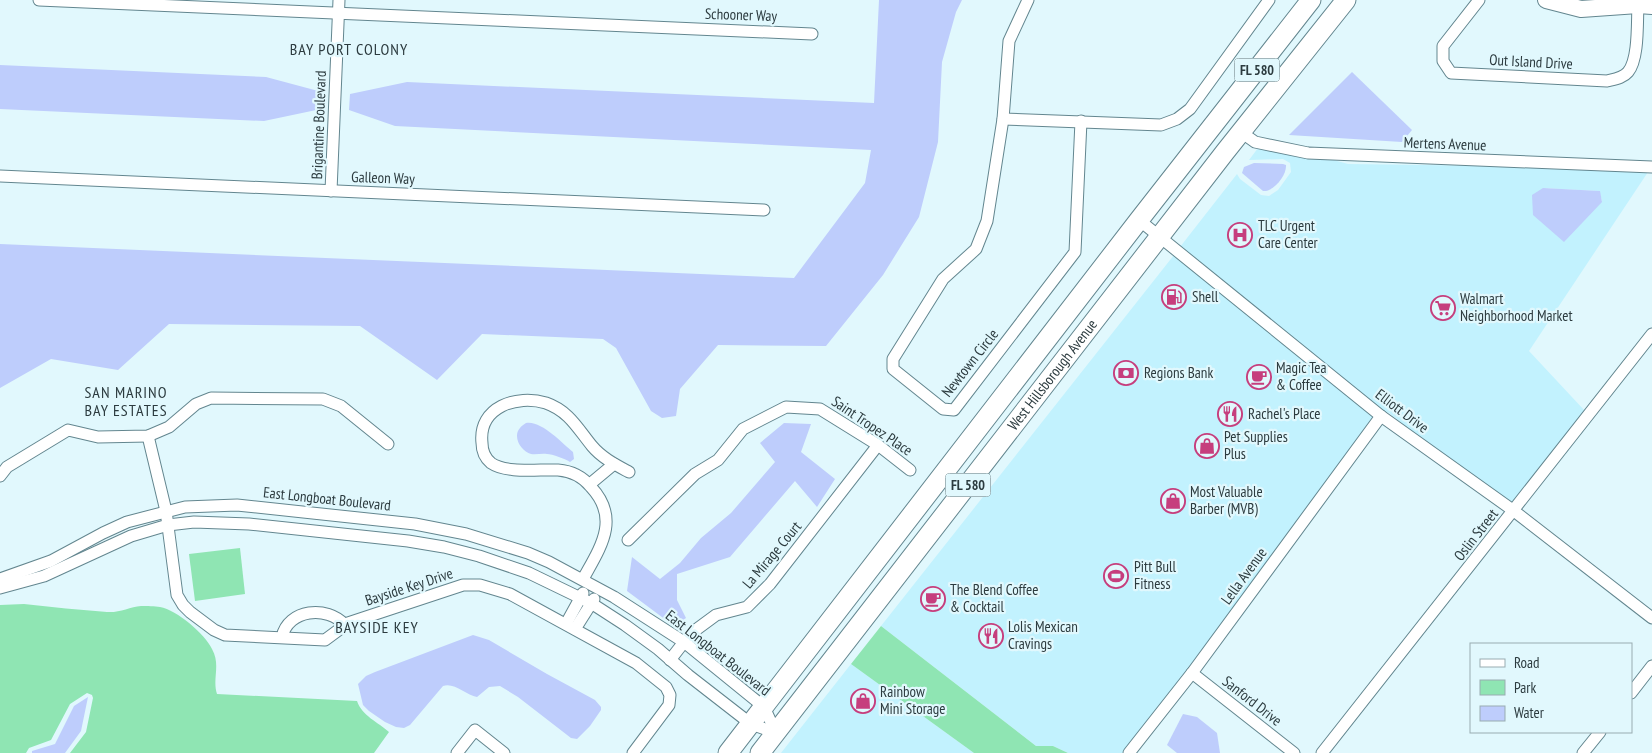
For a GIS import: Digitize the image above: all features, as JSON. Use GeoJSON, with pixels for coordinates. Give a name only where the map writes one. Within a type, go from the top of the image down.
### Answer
{"type":"FeatureCollection","features":[{"type":"Feature","properties":{"kind":"main road","name":"West Hillsborough Avenue"},"geometry":{"type":"LineString","coordinates":[[728,753],[1311,0]]}},
{"type":"Feature","properties":{"kind":"main road","name":"West Hillsborough Avenue"},"geometry":{"type":"LineString","coordinates":[[760,753],[1241,132],[1346,0]]}},
{"type":"Feature","properties":{"kind":"main road"},"geometry":{"type":"LineString","coordinates":[[1043,388],[1042,371],[1084,310],[1100,271]]}},
{"type":"Feature","properties":{"kind":"main road"},"geometry":{"type":"LineString","coordinates":[[950,508],[955,483],[1023,393],[1022,372]]}},
{"type":"Feature","properties":{"kind":"street","name":"Schooner Way"},"geometry":{"type":"LineString","coordinates":[[39,0],[812,34]]}},
{"type":"Feature","properties":{"kind":"street","name":"Brigantine Boulevard"},"geometry":{"type":"LineString","coordinates":[[331,191],[339,0]]}},
{"type":"Feature","properties":{"kind":"street","name":"Newtown Circle"},"geometry":{"type":"LineString","coordinates":[[1028,0],[1009,41],[1003,119],[987,221],[976,249],[943,279],[893,359],[893,369],[943,409],[954,410],[1075,252],[1081,121]]}},
{"type":"Feature","properties":{"kind":"street"},"geometry":{"type":"LineString","coordinates":[[1003,119],[1161,125],[1177,119],[1190,109],[1269,0]]}},
{"type":"Feature","properties":{"kind":"street","name":"Out Island Drive"},"geometry":{"type":"LineString","coordinates":[[1479,0],[1443,46],[1443,61],[1450,74],[1607,81],[1618,79],[1628,72],[1635,61],[1645,6]]}},
{"type":"Feature","properties":{"kind":"street"},"geometry":{"type":"LineString","coordinates":[[1546,0],[1581,9],[1645,6]]}},
{"type":"Feature","properties":{"kind":"street","name":"Mertens Avenue"},"geometry":{"type":"LineString","coordinates":[[1241,132],[1255,142],[1308,153],[1652,167]]}},
{"type":"Feature","properties":{"kind":"street","name":"Galleon Way"},"geometry":{"type":"LineString","coordinates":[[0,176],[764,210]]}},
{"type":"Feature","properties":{"kind":"street","name":"Elliott Drive"},"geometry":{"type":"LineString","coordinates":[[1139,220],[1381,416],[1514,511],[1652,618]]}},
{"type":"Feature","properties":{"kind":"street","name":"Oslin Street"},"geometry":{"type":"LineString","coordinates":[[1322,753],[1652,334]]}},
{"type":"Feature","properties":{"kind":"street"},"geometry":{"type":"LineString","coordinates":[[0,476],[7,467],[68,430],[98,438],[148,436],[169,427],[196,404],[211,398],[323,400],[341,406],[388,444]]}},
{"type":"Feature","properties":{"kind":"street"},"geometry":{"type":"LineString","coordinates":[[570,626],[586,581],[602,545],[606,526],[601,499],[590,484],[568,472],[560,470],[512,469],[491,463],[486,458],[481,430],[487,418],[498,408],[514,402],[531,400],[546,403],[568,415],[593,446],[614,464],[629,472]]}},
{"type":"Feature","properties":{"kind":"street","name":"Saint Tropez Place"},"geometry":{"type":"LineString","coordinates":[[628,540],[695,474],[718,460],[743,429],[786,407],[820,409],[878,445],[910,470]]}},
{"type":"Feature","properties":{"kind":"street","name":"Lella Avenue"},"geometry":{"type":"LineString","coordinates":[[1129,753],[1192,673],[1381,416]]}},
{"type":"Feature","properties":{"kind":"street","name":"Bayside Key Drive"},"geometry":{"type":"LineString","coordinates":[[148,436],[166,511],[177,595],[186,609],[214,630],[225,634],[325,640],[345,625],[397,606],[467,585],[480,585],[510,594],[570,626],[636,663],[662,683],[668,691],[670,700],[667,709],[633,753]]}},
{"type":"Feature","properties":{"kind":"street","name":"La Mirage Court"},"geometry":{"type":"LineString","coordinates":[[670,660],[697,629],[716,615],[747,607],[770,584],[878,445]]}},
{"type":"Feature","properties":{"kind":"street"},"geometry":{"type":"LineString","coordinates":[[590,484],[614,464]]}},
{"type":"Feature","properties":{"kind":"street","name":"East Longboat Boulevard"},"geometry":{"type":"LineString","coordinates":[[0,579],[51,561],[121,525],[166,511],[204,505],[237,505],[415,524],[466,534],[549,562],[614,597],[684,642],[764,707],[776,733]]}},
{"type":"Feature","properties":{"kind":"street"},"geometry":{"type":"LineString","coordinates":[[0,588],[44,576],[125,538],[168,525],[194,522],[231,522],[426,544],[462,551],[512,567],[529,573],[580,598],[625,625],[751,724],[776,733]]}},
{"type":"Feature","properties":{"kind":"street"},"geometry":{"type":"LineString","coordinates":[[570,626],[591,604],[600,589]]}},
{"type":"Feature","properties":{"kind":"street"},"geometry":{"type":"LineString","coordinates":[[282,637],[286,627],[306,612],[331,614],[339,618],[345,625]]}},
{"type":"Feature","properties":{"kind":"street"},"geometry":{"type":"LineString","coordinates":[[1632,692],[1652,666]]}},
{"type":"Feature","properties":{"kind":"street","name":"Sanford Drive"},"geometry":{"type":"LineString","coordinates":[[1192,673],[1294,753]]}},
{"type":"Feature","properties":{"kind":"street"},"geometry":{"type":"LineString","coordinates":[[457,753],[475,730],[504,753]]}},
{"type":"Feature","properties":{"kind":"street"},"geometry":{"type":"LineString","coordinates":[[1583,753],[1599,733]]}},
{"type":"Feature","properties":{"kind":"shaded area"},"geometry":{"type":"Polygon","coordinates":[[[1258,148],[1330,159],[1348,164],[1494,166],[1648,172],[1529,351],[1585,411],[1512,504],[1389,413],[1385,412],[1180,247],[1237,174],[1240,179],[1261,195],[1269,196],[1278,190],[1291,172],[1290,163],[1283,159],[1249,160],[1258,148]],[[1543,188],[1602,201],[1599,191],[1543,188]]]}},
{"type":"Feature","properties":{"kind":"shaded area"},"geometry":{"type":"Polygon","coordinates":[[[1174,255],[1374,416],[1187,670],[1122,753],[1068,753],[1053,746],[1036,746],[881,626],[1174,255]]]}},
{"type":"Feature","properties":{"kind":"shaded area"},"geometry":{"type":"Polygon","coordinates":[[[851,664],[974,753],[781,753],[851,664]]]}},
{"type":"Feature","properties":{"kind":"green space"},"geometry":{"type":"Polygon","coordinates":[[[240,548],[245,594],[195,601],[189,554],[240,548]]]}},
{"type":"Feature","properties":{"kind":"green space"},"geometry":{"type":"Polygon","coordinates":[[[24,604],[107,612],[116,612],[141,606],[167,609],[190,624],[212,649],[216,661],[215,683],[217,694],[357,701],[366,715],[389,732],[374,753],[70,753],[86,732],[93,698],[92,695],[87,693],[70,704],[51,740],[29,748],[26,753],[0,753],[0,605],[24,604]]]}},
{"type":"Feature","properties":{"kind":"green space"},"geometry":{"type":"Polygon","coordinates":[[[881,626],[1036,746],[1053,746],[1068,753],[974,753],[851,664],[881,626]]]}},
{"type":"Feature","properties":{"kind":"water"},"geometry":{"type":"Polygon","coordinates":[[[879,0],[962,0],[956,12],[942,62],[938,142],[919,217],[883,275],[826,346],[718,345],[680,389],[676,416],[662,418],[651,411],[616,348],[603,339],[482,334],[437,380],[360,326],[169,324],[118,370],[51,359],[0,388],[0,244],[794,278],[865,183],[871,150],[395,126],[349,110],[350,94],[407,82],[874,103],[879,0]]]}},
{"type":"Feature","properties":{"kind":"water"},"geometry":{"type":"Polygon","coordinates":[[[0,65],[266,77],[322,92],[321,109],[264,121],[0,109],[0,65]]]}},
{"type":"Feature","properties":{"kind":"water"},"geometry":{"type":"Polygon","coordinates":[[[1352,72],[1412,130],[1402,142],[1289,135],[1352,72]]]}},
{"type":"Feature","properties":{"kind":"water"},"geometry":{"type":"Polygon","coordinates":[[[1254,163],[1283,164],[1286,165],[1286,169],[1282,178],[1275,186],[1267,191],[1263,191],[1242,173],[1244,167],[1254,163]]]}},
{"type":"Feature","properties":{"kind":"water"},"geometry":{"type":"Polygon","coordinates":[[[1543,188],[1600,191],[1602,202],[1564,242],[1533,215],[1532,195],[1543,188]]]}},
{"type":"Feature","properties":{"kind":"water"},"geometry":{"type":"Polygon","coordinates":[[[526,423],[532,423],[545,428],[573,452],[574,459],[570,462],[552,455],[528,453],[521,447],[517,439],[520,428],[526,423]]]}},
{"type":"Feature","properties":{"kind":"water"},"geometry":{"type":"Polygon","coordinates":[[[784,423],[811,424],[801,452],[835,479],[817,507],[795,481],[730,557],[677,574],[677,600],[686,618],[674,626],[627,591],[632,557],[660,579],[680,563],[701,538],[731,513],[775,462],[760,443],[784,423]]]}},
{"type":"Feature","properties":{"kind":"water"},"geometry":{"type":"Polygon","coordinates":[[[473,635],[489,640],[595,700],[601,707],[601,710],[590,726],[577,739],[571,738],[518,697],[500,686],[489,687],[477,697],[456,687],[443,686],[410,725],[404,728],[385,722],[363,705],[358,684],[366,676],[473,635]]]}},
{"type":"Feature","properties":{"kind":"water"},"geometry":{"type":"Polygon","coordinates":[[[88,697],[81,731],[65,753],[32,753],[32,751],[55,744],[74,706],[88,697]]]}},
{"type":"Feature","properties":{"kind":"water"},"geometry":{"type":"Polygon","coordinates":[[[1183,714],[1197,717],[1217,733],[1220,753],[1177,753],[1167,745],[1183,714]]]}},
{"type":"Feature","properties":{"kind":"place","name":"TLC Urgent Care Center"},"geometry":{"type":"Point","coordinates":[1240,235]}},
{"type":"Feature","properties":{"kind":"place","name":"Shell"},"geometry":{"type":"Point","coordinates":[1174,297]}},
{"type":"Feature","properties":{"kind":"place","name":"Walmart Neighborhood Market"},"geometry":{"type":"Point","coordinates":[1443,308]}},
{"type":"Feature","properties":{"kind":"place","name":"Regions Bank"},"geometry":{"type":"Point","coordinates":[1126,373]}},
{"type":"Feature","properties":{"kind":"place","name":"Magic Tea & Coffee"},"geometry":{"type":"Point","coordinates":[1259,377]}},
{"type":"Feature","properties":{"kind":"place","name":"Rachel's Place"},"geometry":{"type":"Point","coordinates":[1230,414]}},
{"type":"Feature","properties":{"kind":"place","name":"Pet Supplies Plus"},"geometry":{"type":"Point","coordinates":[1207,446]}},
{"type":"Feature","properties":{"kind":"place","name":"Most Valuable Barber (MVB)"},"geometry":{"type":"Point","coordinates":[1173,501]}},
{"type":"Feature","properties":{"kind":"place","name":"Pitt Bull Fitness"},"geometry":{"type":"Point","coordinates":[1116,576]}},
{"type":"Feature","properties":{"kind":"place","name":"The Blend Coffee & Cocktail"},"geometry":{"type":"Point","coordinates":[933,599]}},
{"type":"Feature","properties":{"kind":"place","name":"Lolis Mexican Cravings"},"geometry":{"type":"Point","coordinates":[991,636]}},
{"type":"Feature","properties":{"kind":"place","name":"Rainbow Mini Storage"},"geometry":{"type":"Point","coordinates":[863,701]}},
{"type":"Feature","properties":{"kind":"district","name":"BAY PORT COLONY"},"geometry":{"type":"Point","coordinates":[349,49]}},
{"type":"Feature","properties":{"kind":"district","name":"SAN MARINO BAY ESTATES"},"geometry":{"type":"Point","coordinates":[126,401]}},
{"type":"Feature","properties":{"kind":"district","name":"BAYSIDE KEY"},"geometry":{"type":"Point","coordinates":[377,627]}}]}
